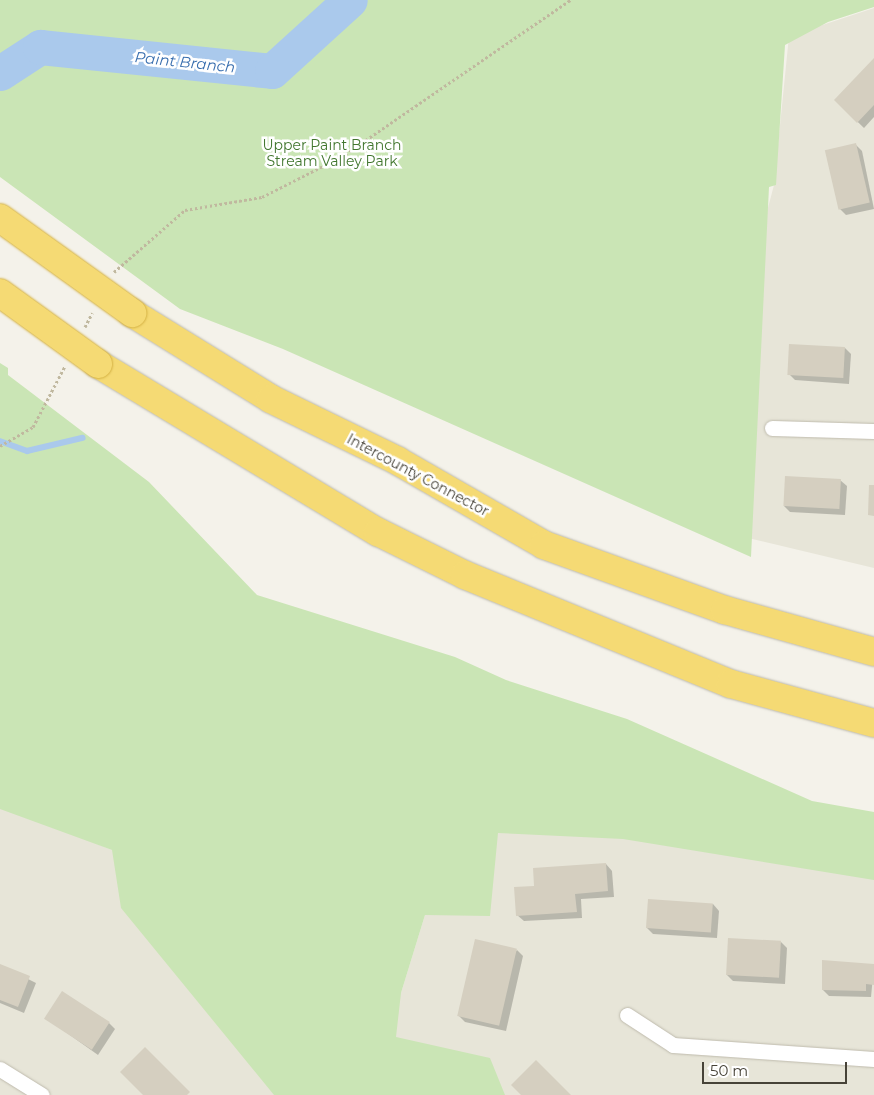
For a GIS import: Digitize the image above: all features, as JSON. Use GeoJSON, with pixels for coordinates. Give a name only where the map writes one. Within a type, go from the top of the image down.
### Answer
{"type":"FeatureCollection","features":[{"type":"Feature","properties":{"kind":"highway","name":"Intercounty Connector"},"geometry":{"type":"LineString","coordinates":[[0,218],[132,313],[270,399],[398,461],[544,545],[725,610],[874,652]]}},
{"type":"Feature","properties":{"kind":"highway"},"geometry":{"type":"LineString","coordinates":[[0,293],[98,364],[378,532],[465,576],[732,684],[874,724]]}},
{"type":"Feature","properties":{"kind":"street"},"geometry":{"type":"LineString","coordinates":[[772,428],[874,431]]}},
{"type":"Feature","properties":{"kind":"street"},"geometry":{"type":"LineString","coordinates":[[627,1015],[673,1045],[874,1059]]}},
{"type":"Feature","properties":{"kind":"street"},"geometry":{"type":"LineString","coordinates":[[0,1069],[42,1095]]}},
{"type":"Feature","properties":{"kind":"path"},"geometry":{"type":"LineString","coordinates":[[108,282],[185,210],[262,197],[341,157],[570,0]]}},
{"type":"Feature","properties":{"kind":"path"},"geometry":{"type":"LineString","coordinates":[[82,333],[95,308]]}},
{"type":"Feature","properties":{"kind":"path"},"geometry":{"type":"LineString","coordinates":[[0,446],[33,427],[68,359]]}},
{"type":"Feature","properties":{"kind":"shaded area"},"geometry":{"type":"Polygon","coordinates":[[[874,8],[874,568],[685,523],[774,185],[789,36],[874,8]]]}},
{"type":"Feature","properties":{"kind":"shaded area"},"geometry":{"type":"Polygon","coordinates":[[[0,805],[112,850],[401,993],[425,915],[499,818],[874,863],[874,1095],[0,1095],[0,805]]]}},
{"type":"Feature","properties":{"kind":"green space","name":"Upper Paint Branch Stream Valley Park"},"geometry":{"type":"Polygon","coordinates":[[[0,0],[874,0],[874,7],[828,22],[785,45],[776,185],[769,187],[751,557],[283,349],[180,309],[0,177],[0,0]]]}},
{"type":"Feature","properties":{"kind":"green space"},"geometry":{"type":"Polygon","coordinates":[[[0,363],[8,368],[8,375],[149,482],[257,595],[455,657],[506,680],[627,719],[812,801],[874,812],[874,880],[623,839],[498,833],[490,916],[425,915],[401,993],[396,1037],[490,1058],[505,1095],[274,1095],[121,908],[112,850],[0,809],[0,363]]]}},
{"type":"Feature","properties":{"kind":"building"},"geometry":{"type":"Polygon","coordinates":[[[874,58],[874,105],[857,123],[834,100],[874,58]]]}},
{"type":"Feature","properties":{"kind":"building"},"geometry":{"type":"Polygon","coordinates":[[[856,143],[870,202],[839,210],[825,150],[856,143]]]}},
{"type":"Feature","properties":{"kind":"building"},"geometry":{"type":"Polygon","coordinates":[[[789,344],[845,347],[843,378],[787,375],[789,344]]]}},
{"type":"Feature","properties":{"kind":"building"},"geometry":{"type":"Polygon","coordinates":[[[785,476],[841,479],[839,509],[783,506],[785,476]]]}},
{"type":"Feature","properties":{"kind":"building"},"geometry":{"type":"Polygon","coordinates":[[[869,485],[874,485],[874,516],[868,515],[869,485]]]}},
{"type":"Feature","properties":{"kind":"building"},"geometry":{"type":"Polygon","coordinates":[[[606,863],[608,891],[575,894],[577,912],[516,916],[514,887],[534,886],[533,868],[606,863]]]}},
{"type":"Feature","properties":{"kind":"building"},"geometry":{"type":"Polygon","coordinates":[[[648,899],[713,904],[711,932],[646,928],[648,899]]]}},
{"type":"Feature","properties":{"kind":"building"},"geometry":{"type":"Polygon","coordinates":[[[728,938],[781,941],[779,978],[726,975],[728,938]]]}},
{"type":"Feature","properties":{"kind":"building"},"geometry":{"type":"Polygon","coordinates":[[[475,939],[517,949],[499,1026],[457,1016],[475,939]]]}},
{"type":"Feature","properties":{"kind":"building"},"geometry":{"type":"Polygon","coordinates":[[[822,960],[874,964],[874,985],[866,984],[866,991],[822,990],[822,960]]]}},
{"type":"Feature","properties":{"kind":"building"},"geometry":{"type":"Polygon","coordinates":[[[0,964],[30,976],[18,1007],[0,1000],[0,964]]]}},
{"type":"Feature","properties":{"kind":"building"},"geometry":{"type":"Polygon","coordinates":[[[62,991],[110,1022],[92,1050],[44,1019],[62,991]]]}},
{"type":"Feature","properties":{"kind":"building"},"geometry":{"type":"Polygon","coordinates":[[[145,1047],[190,1092],[187,1095],[143,1095],[120,1072],[145,1047]]]}},
{"type":"Feature","properties":{"kind":"building"},"geometry":{"type":"Polygon","coordinates":[[[536,1060],[571,1095],[521,1095],[511,1085],[536,1060]]]}},
{"type":"Feature","properties":{"kind":"waterway","name":"Paint Branch"},"geometry":{"type":"LineString","coordinates":[[0,73],[40,47],[272,71],[350,0]]}},
{"type":"Feature","properties":{"kind":"waterway"},"geometry":{"type":"LineString","coordinates":[[0,441],[27,451],[82,438]]}}]}
